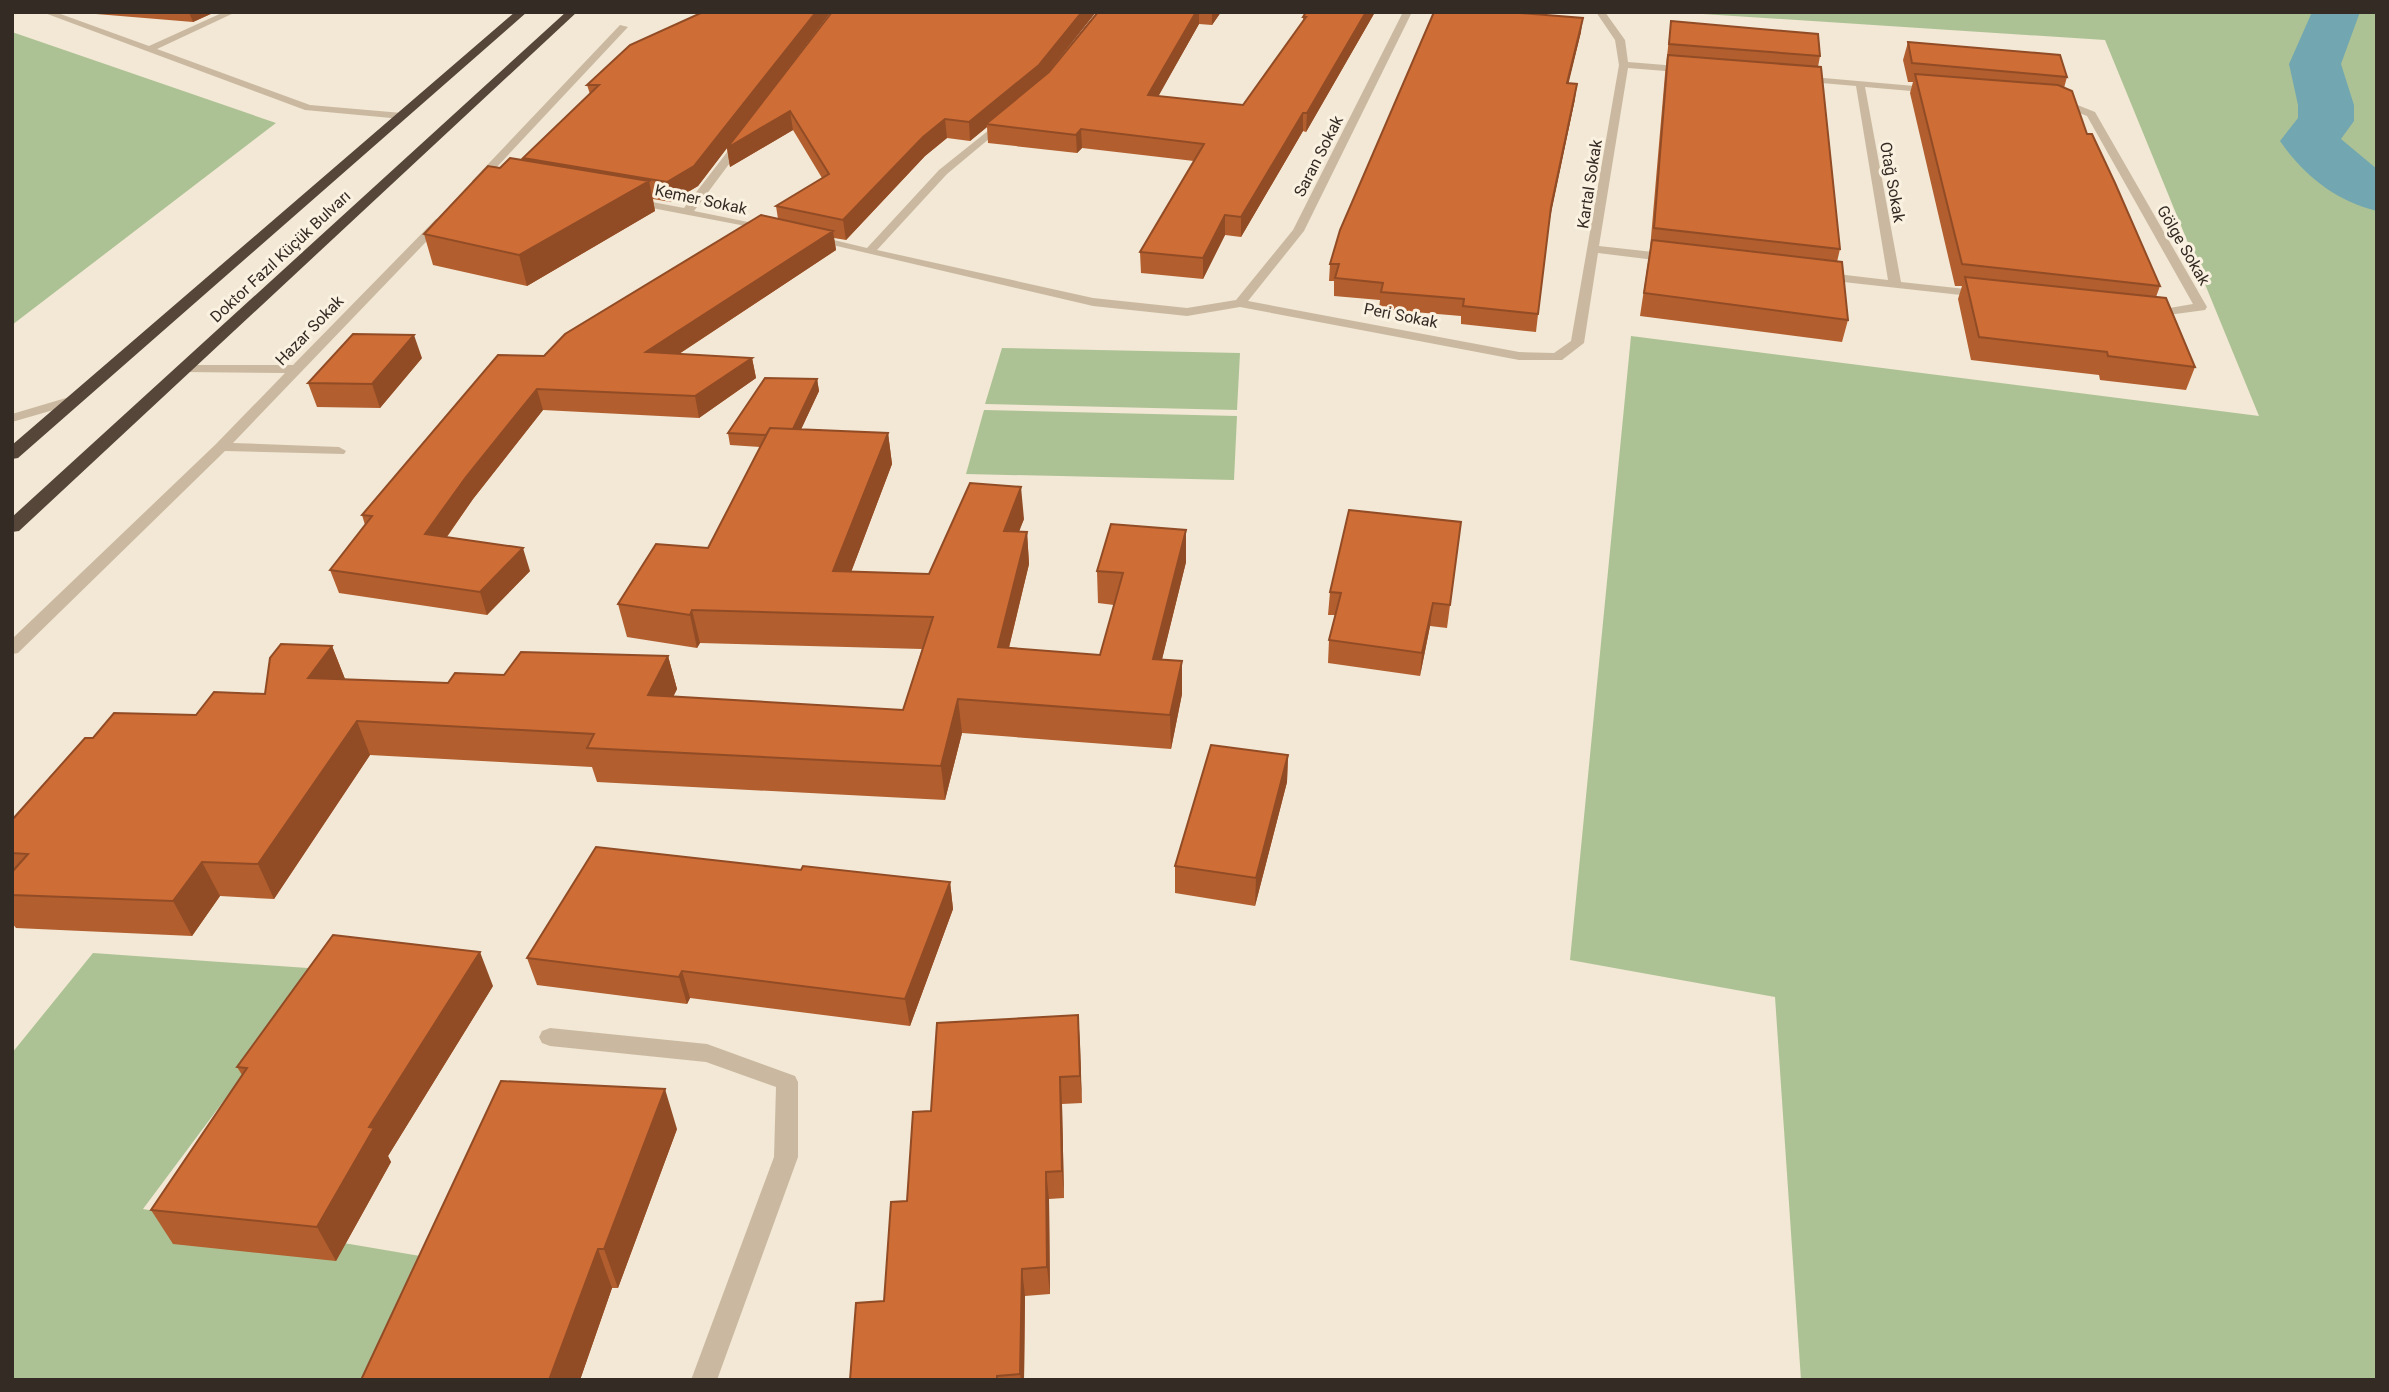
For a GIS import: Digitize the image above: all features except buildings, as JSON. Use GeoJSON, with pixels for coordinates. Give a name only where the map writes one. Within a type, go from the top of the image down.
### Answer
{"type":"FeatureCollection","features":[{"type":"Feature","properties":{"kind":"highway","name":"Doktor Fazıl Küçük Bulvarı"},"geometry":{"type":"LineString","coordinates":[[12,454],[522,12]]}},
{"type":"Feature","properties":{"kind":"highway","name":"Doktor Fazıl Küçük Bulvarı"},"geometry":{"type":"LineString","coordinates":[[12,527],[572,12]]}},
{"type":"Feature","properties":{"kind":"street"},"geometry":{"type":"LineString","coordinates":[[46,12],[309,108],[402,116]]}},
{"type":"Feature","properties":{"kind":"street"},"geometry":{"type":"LineString","coordinates":[[148,50],[232,12]]}},
{"type":"Feature","properties":{"kind":"street","name":"Saran Sokak"},"geometry":{"type":"LineString","coordinates":[[1240,303],[1298,231],[1408,12]]}},
{"type":"Feature","properties":{"kind":"street","name":"Kartal Sokak"},"geometry":{"type":"LineString","coordinates":[[1557,357],[1577,343],[1624,65],[1620,40],[1600,12]]}},
{"type":"Feature","properties":{"kind":"street"},"geometry":{"type":"LineString","coordinates":[[466,194],[491,176],[623,27]]}},
{"type":"Feature","properties":{"kind":"street"},"geometry":{"type":"LineString","coordinates":[[1624,65],[1707,72]]}},
{"type":"Feature","properties":{"kind":"street"},"geometry":{"type":"LineString","coordinates":[[1790,78],[1951,91]]}},
{"type":"Feature","properties":{"kind":"street","name":"Otağ Sokak"},"geometry":{"type":"LineString","coordinates":[[1860,84],[1895,285]]}},
{"type":"Feature","properties":{"kind":"street","name":"Gölge Sokak"},"geometry":{"type":"LineString","coordinates":[[2042,98],[2055,99],[2091,114],[2201,307],[2150,315],[2136,314]]}},
{"type":"Feature","properties":{"kind":"street"},"geometry":{"type":"LineString","coordinates":[[869,252],[943,172],[1015,112]]}},
{"type":"Feature","properties":{"kind":"street"},"geometry":{"type":"LineString","coordinates":[[688,211],[747,134]]}},
{"type":"Feature","properties":{"kind":"street","name":"Kemer Sokak"},"geometry":{"type":"LineString","coordinates":[[620,199],[688,211],[778,232]]}},
{"type":"Feature","properties":{"kind":"street","name":"Hazar Sokak"},"geometry":{"type":"LineString","coordinates":[[12,649],[221,447],[447,214]]}},
{"type":"Feature","properties":{"kind":"street"},"geometry":{"type":"LineString","coordinates":[[804,237],[1093,302],[1187,312],[1240,303]]}},
{"type":"Feature","properties":{"kind":"street"},"geometry":{"type":"LineString","coordinates":[[1594,249],[1690,261]]}},
{"type":"Feature","properties":{"kind":"street"},"geometry":{"type":"LineString","coordinates":[[1813,275],[2003,298]]}},
{"type":"Feature","properties":{"kind":"street","name":"Peri Sokak"},"geometry":{"type":"LineString","coordinates":[[1240,303],[1519,356],[1557,357]]}},
{"type":"Feature","properties":{"kind":"street"},"geometry":{"type":"LineString","coordinates":[[185,368],[296,369]]}},
{"type":"Feature","properties":{"kind":"street"},"geometry":{"type":"LineString","coordinates":[[12,418],[76,399]]}},
{"type":"Feature","properties":{"kind":"street"},"geometry":{"type":"LineString","coordinates":[[221,447],[338,451]]}},
{"type":"Feature","properties":{"kind":"street"},"geometry":{"type":"LineString","coordinates":[[550,1037],[708,1052],[786,1082],[786,1157],[704,1380]]}},
{"type":"Feature","properties":{"kind":"green space"},"geometry":{"type":"Polygon","coordinates":[[[1672,12],[2377,12],[2377,1380],[1801,1380],[1775,997],[1570,960],[1631,336],[2259,416],[2105,40],[1672,12]]]}},
{"type":"Feature","properties":{"kind":"green space"},"geometry":{"type":"Polygon","coordinates":[[[12,32],[276,123],[12,325],[12,32]]]}},
{"type":"Feature","properties":{"kind":"green space"},"geometry":{"type":"Polygon","coordinates":[[[1002,348],[1240,353],[1237,410],[985,404],[1002,348]]]}},
{"type":"Feature","properties":{"kind":"green space"},"geometry":{"type":"Polygon","coordinates":[[[984,410],[1237,416],[1234,480],[966,474],[984,410]]]}},
{"type":"Feature","properties":{"kind":"green space"},"geometry":{"type":"Polygon","coordinates":[[[93,953],[322,969],[143,1209],[426,1257],[365,1380],[12,1380],[12,1053],[93,953]]]}},
{"type":"Feature","properties":{"kind":"waterway"},"geometry":{"type":"LineString","coordinates":[[2336,12],[2315,64],[2326,105],[2326,121],[2309,141],[2348,178],[2377,193]]}}]}
